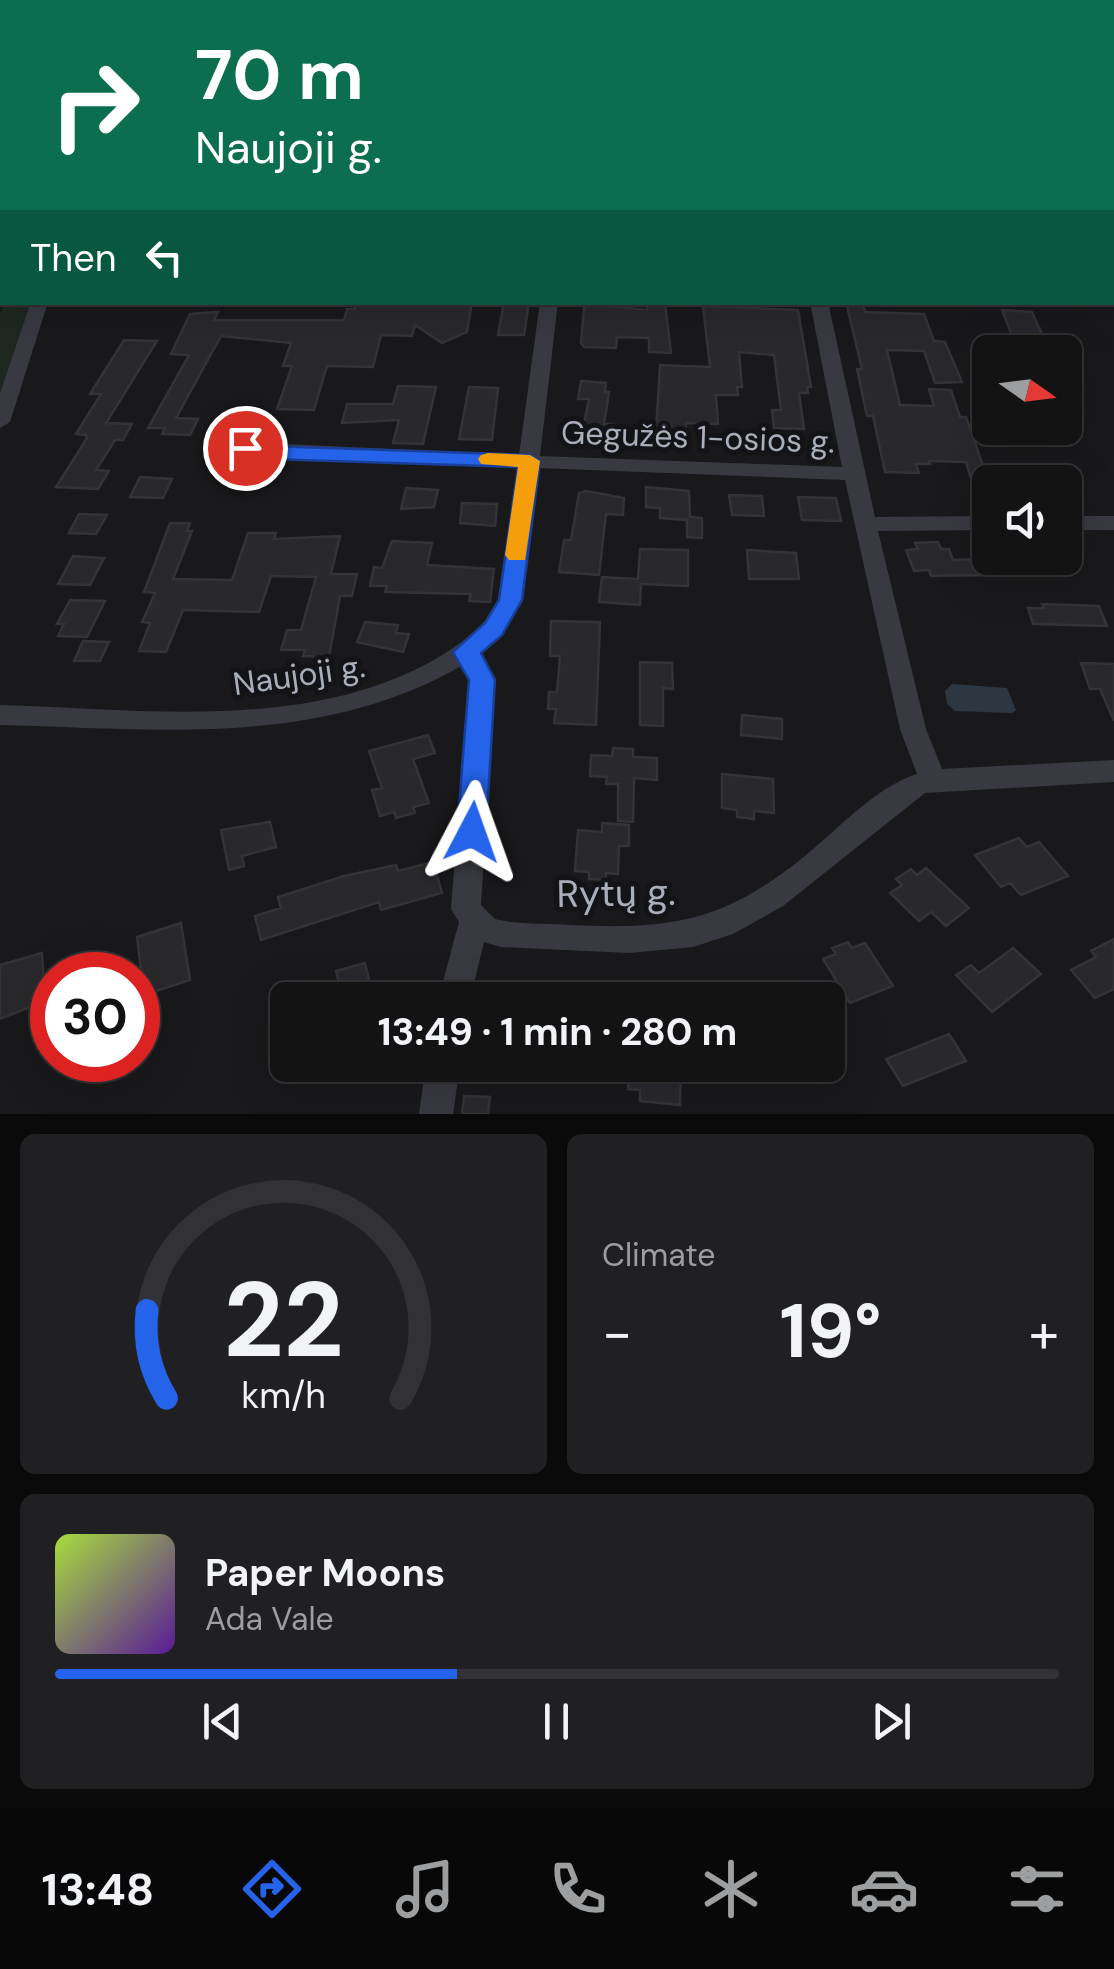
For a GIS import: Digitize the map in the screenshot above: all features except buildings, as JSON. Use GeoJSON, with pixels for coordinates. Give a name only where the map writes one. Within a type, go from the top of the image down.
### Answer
{"type":"FeatureCollection","features":[{"type":"Feature","properties":{"kind":"street"},"geometry":{"type":"LineString","coordinates":[[0,422],[39,305]]}},
{"type":"Feature","properties":{"kind":"street","name":"Naujoji g."},"geometry":{"type":"LineString","coordinates":[[0,715],[224,718],[342,709],[405,688],[465,652],[494,629],[510,600],[548,305]]}},
{"type":"Feature","properties":{"kind":"street","name":"Gegužės 1-osios g."},"geometry":{"type":"LineString","coordinates":[[245,448],[854,474],[820,305]]}},
{"type":"Feature","properties":{"kind":"street"},"geometry":{"type":"LineString","coordinates":[[854,474],[912,729],[932,780]]}},
{"type":"Feature","properties":{"kind":"street"},"geometry":{"type":"LineString","coordinates":[[868,524],[972,524]]}},
{"type":"Feature","properties":{"kind":"street"},"geometry":{"type":"LineString","coordinates":[[1082,524],[1114,524]]}},
{"type":"Feature","properties":{"kind":"street"},"geometry":{"type":"LineString","coordinates":[[459,982],[474,921],[466,909],[482,680],[478,666],[465,652]]}},
{"type":"Feature","properties":{"kind":"street","name":"Rytų g."},"geometry":{"type":"LineString","coordinates":[[474,921],[501,934],[605,938],[658,938],[724,924],[750,912],[790,883],[899,796],[932,780],[1114,771]]}},
{"type":"Feature","properties":{"kind":"street"},"geometry":{"type":"LineString","coordinates":[[436,1114],[440,1082]]}},
{"type":"Feature","properties":{"kind":"shaded area"},"geometry":{"type":"Polygon","coordinates":[[[4,305],[33,305],[0,403],[0,313],[4,305]]]}},
{"type":"Feature","properties":{"kind":"shaded area"},"geometry":{"type":"Polygon","coordinates":[[[952,684],[1007,688],[1016,710],[955,711],[947,704],[945,691],[952,684]]]}},
{"type":"Feature","properties":{"kind":"slow traffic"},"geometry":{"type":"LineString","coordinates":[[488,459],[530,461],[517,555]]}},
{"type":"Feature","properties":{"kind":"route"},"geometry":{"type":"LineString","coordinates":[[245,448],[530,461],[510,600],[494,629],[465,652],[478,666],[482,680],[472,832]]}}]}
